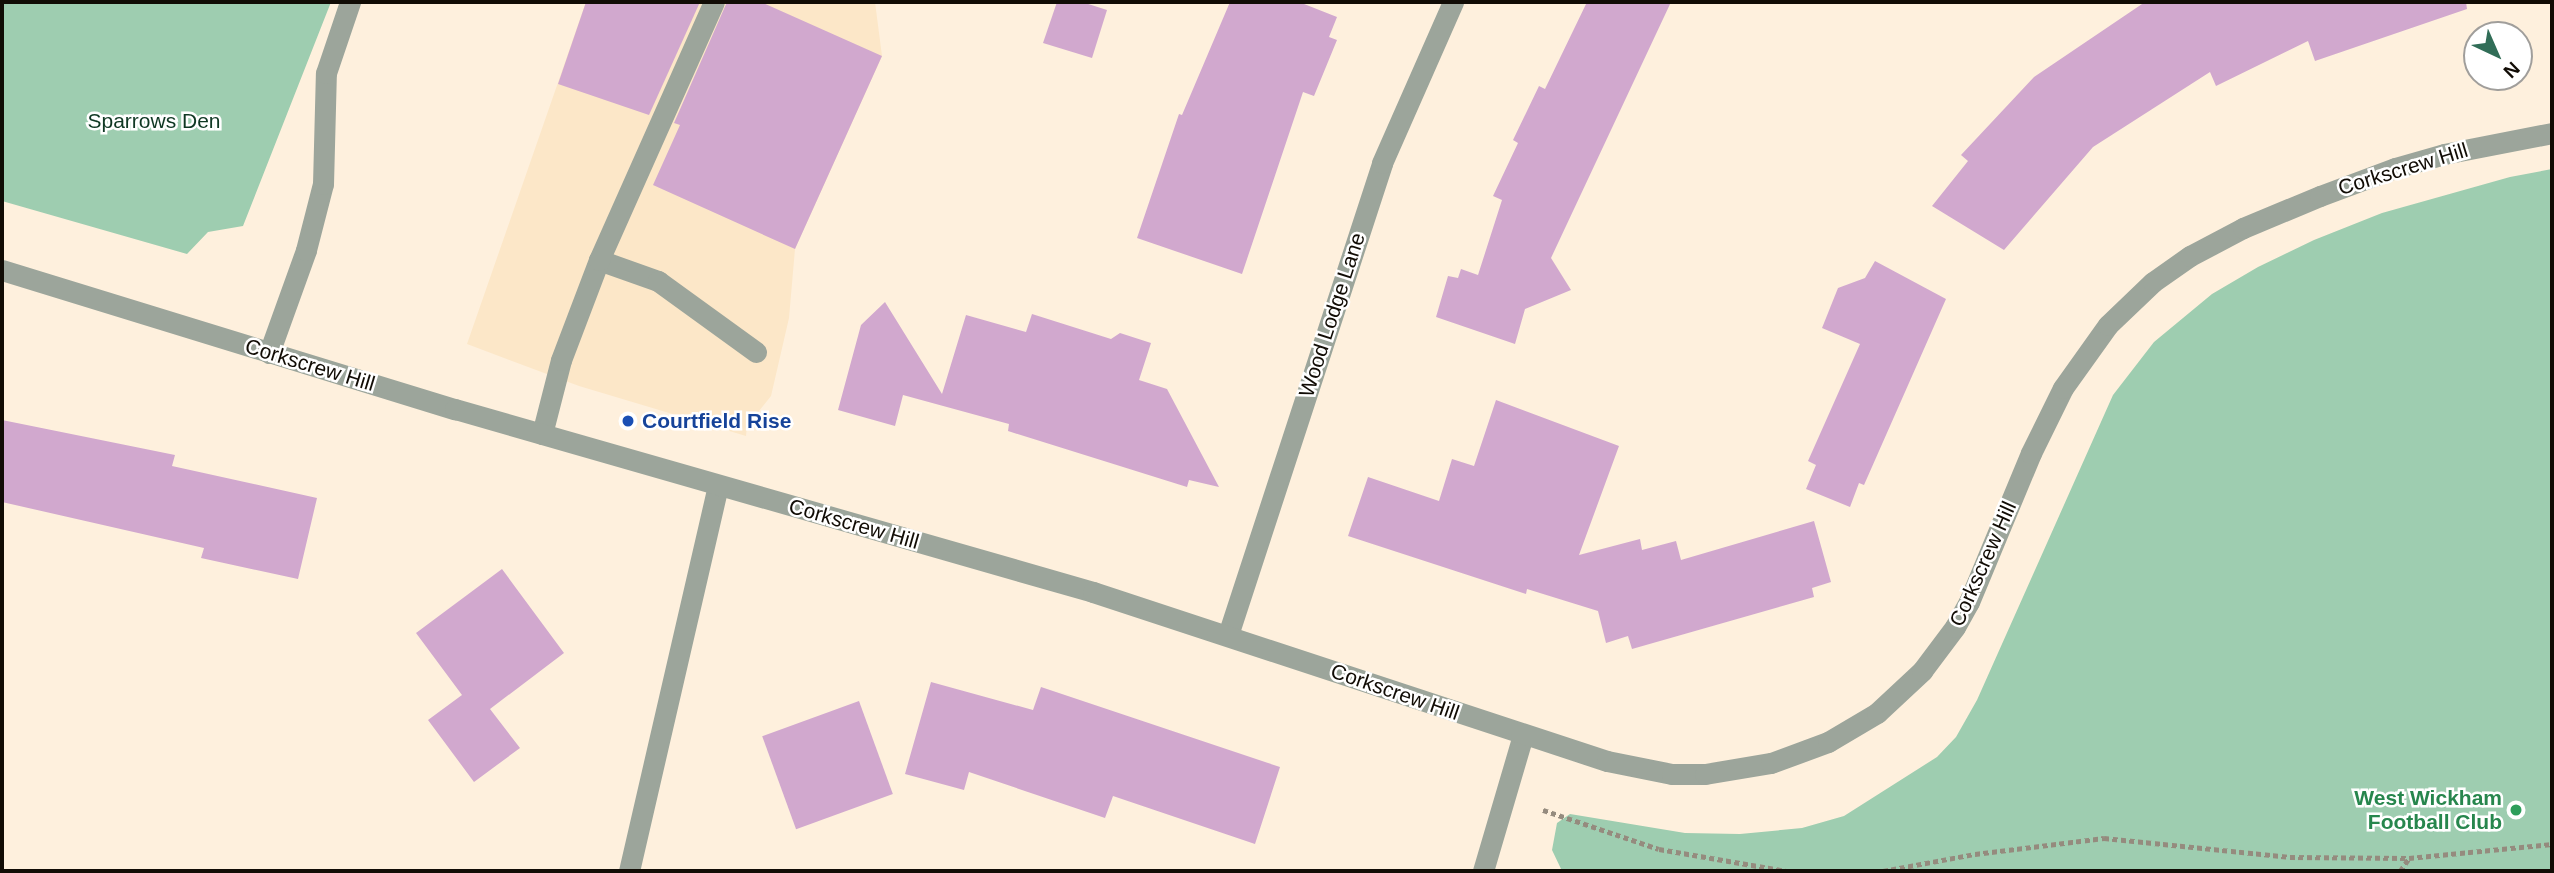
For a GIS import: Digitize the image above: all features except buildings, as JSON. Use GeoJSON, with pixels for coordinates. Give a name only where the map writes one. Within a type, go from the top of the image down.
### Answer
{"type":"FeatureCollection","features":[{"type":"Feature","properties":{"kind":"street"},"geometry":{"type":"LineString","coordinates":[[269,353],[306,250],[323,184],[326,73],[350,2]]}},
{"type":"Feature","properties":{"kind":"street"},"geometry":{"type":"LineString","coordinates":[[542,434],[561,360],[599,260],[714,2]]}},
{"type":"Feature","properties":{"kind":"street","name":"Wood Lodge Lane"},"geometry":{"type":"LineString","coordinates":[[1228,635],[1378,175],[1453,2]]}},
{"type":"Feature","properties":{"kind":"street","name":"Corkscrew Hill"},"geometry":{"type":"LineString","coordinates":[[2,271],[269,353],[1228,635],[1523,735],[1640,769],[1705,774],[1739,770],[1801,754],[1854,729],[1877,713],[1922,671],[1955,627],[1986,564],[2031,453],[2063,388],[2108,326],[2153,282],[2190,256],[2243,228],[2307,200],[2432,157],[2552,133]]}},
{"type":"Feature","properties":{"kind":"street"},"geometry":{"type":"LineString","coordinates":[[599,260],[659,281],[756,352]]}},
{"type":"Feature","properties":{"kind":"street"},"geometry":{"type":"LineString","coordinates":[[629,871],[718,485]]}},
{"type":"Feature","properties":{"kind":"street"},"geometry":{"type":"LineString","coordinates":[[1483,871],[1523,735]]}},
{"type":"Feature","properties":{"kind":"path"},"geometry":{"type":"LineString","coordinates":[[1504,797],[1660,849],[1786,871]]}},
{"type":"Feature","properties":{"kind":"path"},"geometry":{"type":"LineString","coordinates":[[1883,871],[1975,854],[2104,838],[2290,857],[2409,858],[2552,844]]}},
{"type":"Feature","properties":{"kind":"path"},"geometry":{"type":"LineString","coordinates":[[2400,871],[2409,858]]}},
{"type":"Feature","properties":{"kind":"shaded area"},"geometry":{"type":"Polygon","coordinates":[[[586,2],[875,2],[882,56],[795,249],[789,318],[771,396],[747,426],[746,436],[579,386],[467,344],[586,2]]]}},
{"type":"Feature","properties":{"kind":"green space","name":"Sparrows Den"},"geometry":{"type":"Polygon","coordinates":[[[2,2],[331,2],[243,226],[208,232],[187,254],[2,201],[2,2]]]}},
{"type":"Feature","properties":{"kind":"green space"},"geometry":{"type":"Polygon","coordinates":[[[2552,169],[2552,871],[1562,871],[1552,850],[1557,823],[1570,814],[1685,833],[1740,834],[1802,828],[1844,816],[1937,757],[1956,737],[1977,700],[2113,395],[2154,342],[2212,294],[2258,267],[2314,240],[2382,213],[2510,177],[2552,169]]]}},
{"type":"Feature","properties":{"kind":"place","name":"Courtfield Rise"},"geometry":{"type":"Point","coordinates":[628,421]}},
{"type":"Feature","properties":{"kind":"place","name":"West Wickham Football Club"},"geometry":{"type":"Point","coordinates":[2516,810]}}]}
